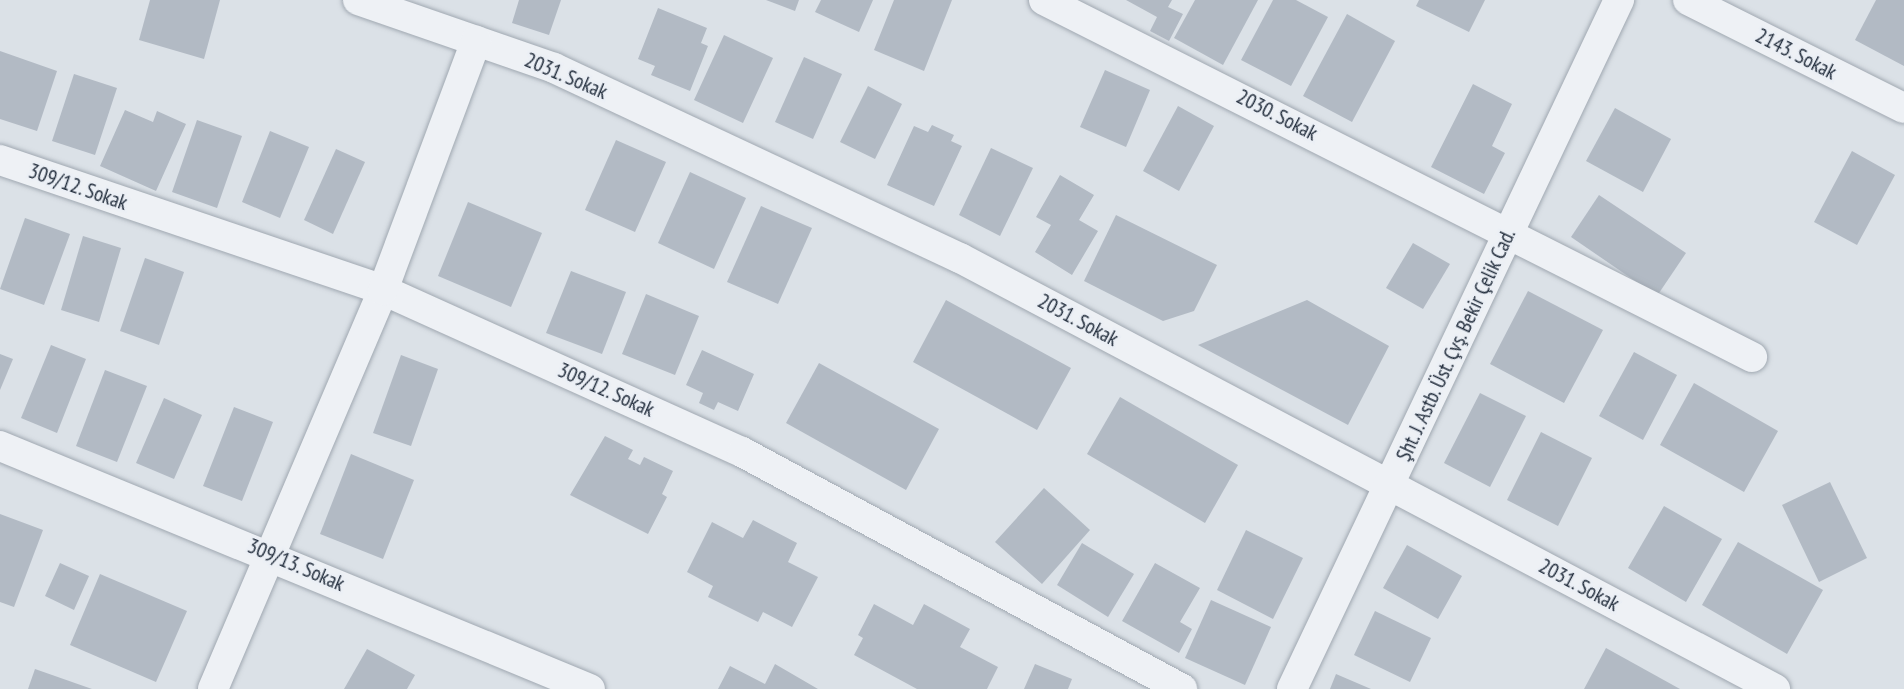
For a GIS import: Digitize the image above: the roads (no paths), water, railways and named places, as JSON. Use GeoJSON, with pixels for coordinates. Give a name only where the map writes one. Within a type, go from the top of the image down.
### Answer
{"type":"FeatureCollection","features":[{"type":"Feature","properties":{"kind":"street","name":"2031. Sokak"},"geometry":{"type":"LineString","coordinates":[[358,0],[554,68],[960,258],[1775,689]]}},
{"type":"Feature","properties":{"kind":"street","name":"2030. Sokak"},"geometry":{"type":"LineString","coordinates":[[1044,0],[1752,357]]}},
{"type":"Feature","properties":{"kind":"street","name":"Şht. J. Astb. Üst. Çvş. Bekir Çelik Cad."},"geometry":{"type":"LineString","coordinates":[[1292,689],[1619,0]]}},
{"type":"Feature","properties":{"kind":"street","name":"2143. Sokak"},"geometry":{"type":"LineString","coordinates":[[1688,0],[1904,108]]}},
{"type":"Feature","properties":{"kind":"street"},"geometry":{"type":"LineString","coordinates":[[213,689],[383,290],[475,41]]}},
{"type":"Feature","properties":{"kind":"street","name":"309/12. Sokak"},"geometry":{"type":"LineString","coordinates":[[0,160],[383,290],[742,452],[1182,689]]}},
{"type":"Feature","properties":{"kind":"street","name":"309/13. Sokak"},"geometry":{"type":"LineString","coordinates":[[0,446],[271,554],[590,689]]}}]}
